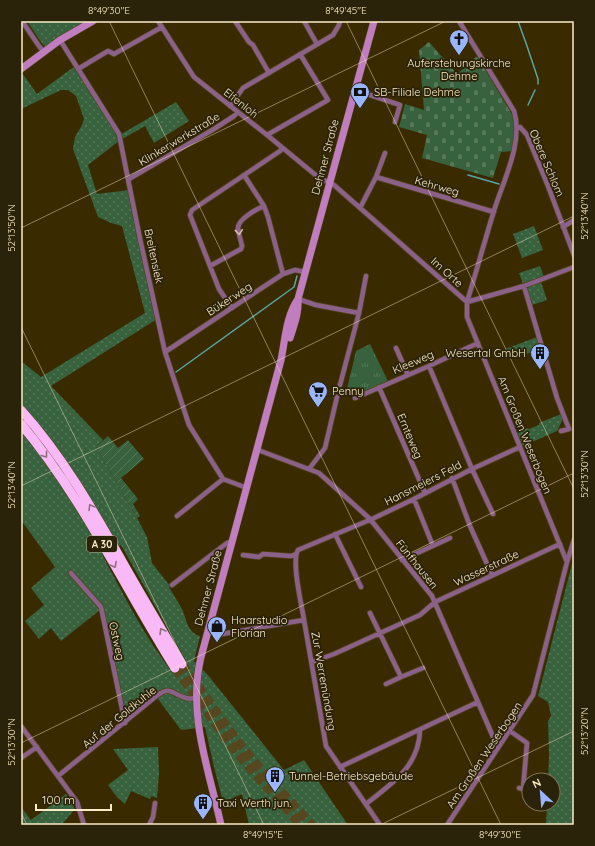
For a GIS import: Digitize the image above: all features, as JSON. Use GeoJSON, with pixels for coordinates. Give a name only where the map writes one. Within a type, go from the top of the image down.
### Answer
{"type":"FeatureCollection","features":[{"type":"Feature","properties":{"kind":"highway","name":"A 30"},"geometry":{"type":"LineString","coordinates":[[21,410],[46,441],[79,488],[151,613],[179,666],[151,629],[74,496],[50,461],[21,424]]}},
{"type":"Feature","properties":{"kind":"street"},"geometry":{"type":"LineString","coordinates":[[22,21],[38,46],[44,52]]}},
{"type":"Feature","properties":{"kind":"street"},"geometry":{"type":"LineString","coordinates":[[21,70],[60,40],[93,21]]}},
{"type":"Feature","properties":{"kind":"street","name":"Elfenloh"},"geometry":{"type":"LineString","coordinates":[[158,21],[194,78],[318,177],[329,183]]}},
{"type":"Feature","properties":{"kind":"street"},"geometry":{"type":"LineString","coordinates":[[235,21],[249,42],[253,45],[269,73]]}},
{"type":"Feature","properties":{"kind":"street"},"geometry":{"type":"LineString","coordinates":[[304,21],[317,44]]}},
{"type":"Feature","properties":{"kind":"street"},"geometry":{"type":"LineString","coordinates":[[230,106],[243,88],[333,35],[340,21]]}},
{"type":"Feature","properties":{"kind":"street","name":"Dehmer Straße"},"geometry":{"type":"LineString","coordinates":[[221,825],[201,739],[196,698],[198,668],[258,450],[281,360],[290,316],[294,304],[298,299],[374,21]]}},
{"type":"Feature","properties":{"kind":"street","name":"Am Großen Weserbogen"},"geometry":{"type":"LineString","coordinates":[[447,825],[533,695],[567,562],[467,317],[467,302],[494,212],[506,180],[518,128],[514,111],[459,21]]}},
{"type":"Feature","properties":{"kind":"street"},"geometry":{"type":"LineString","coordinates":[[78,69],[108,51],[114,54],[162,27]]}},
{"type":"Feature","properties":{"kind":"street","name":"Breitensiek"},"geometry":{"type":"LineString","coordinates":[[60,40],[118,130],[165,352],[189,425],[223,479]]}},
{"type":"Feature","properties":{"kind":"street"},"geometry":{"type":"LineString","coordinates":[[267,135],[328,100],[300,54]]}},
{"type":"Feature","properties":{"kind":"street"},"geometry":{"type":"LineString","coordinates":[[355,90],[400,105],[395,122]]}},
{"type":"Feature","properties":{"kind":"street","name":"Klinkerwerkstraße"},"geometry":{"type":"LineString","coordinates":[[128,179],[214,129],[238,112]]}},
{"type":"Feature","properties":{"kind":"street","name":"Obere Schlom"},"geometry":{"type":"LineString","coordinates":[[518,128],[520,127],[527,135],[574,255]]}},
{"type":"Feature","properties":{"kind":"street"},"geometry":{"type":"LineString","coordinates":[[232,308],[219,289],[190,215],[192,210],[280,151],[282,148]]}},
{"type":"Feature","properties":{"kind":"street"},"geometry":{"type":"LineString","coordinates":[[360,208],[376,177],[385,153]]}},
{"type":"Feature","properties":{"kind":"street"},"geometry":{"type":"LineString","coordinates":[[244,175],[264,206],[283,274]]}},
{"type":"Feature","properties":{"kind":"street","name":"Kehrweg"},"geometry":{"type":"LineString","coordinates":[[376,177],[494,212]]}},
{"type":"Feature","properties":{"kind":"street","name":"Im Orte"},"geometry":{"type":"LineString","coordinates":[[329,183],[334,185],[467,302],[524,286],[574,267]]}},
{"type":"Feature","properties":{"kind":"street"},"geometry":{"type":"LineString","coordinates":[[210,266],[241,249],[242,246],[238,226],[240,222],[253,211],[264,206]]}},
{"type":"Feature","properties":{"kind":"street"},"geometry":{"type":"LineString","coordinates":[[563,227],[574,220]]}},
{"type":"Feature","properties":{"kind":"street","name":"Bükerweg"},"geometry":{"type":"LineString","coordinates":[[165,352],[283,274],[295,270],[305,272]]}},
{"type":"Feature","properties":{"kind":"street"},"geometry":{"type":"LineString","coordinates":[[340,385],[359,313],[366,276]]}},
{"type":"Feature","properties":{"kind":"street"},"geometry":{"type":"LineString","coordinates":[[524,286],[557,398],[568,429],[561,431]]}},
{"type":"Feature","properties":{"kind":"street"},"geometry":{"type":"LineString","coordinates":[[298,299],[316,305],[359,313]]}},
{"type":"Feature","properties":{"kind":"street","name":"Kleeweg"},"geometry":{"type":"LineString","coordinates":[[355,398],[429,366],[478,342]]}},
{"type":"Feature","properties":{"kind":"street"},"geometry":{"type":"LineString","coordinates":[[396,348],[408,375]]}},
{"type":"Feature","properties":{"kind":"street"},"geometry":{"type":"LineString","coordinates":[[429,366],[472,469],[493,514]]}},
{"type":"Feature","properties":{"kind":"street","name":"Ernteweg"},"geometry":{"type":"LineString","coordinates":[[379,387],[425,493]]}},
{"type":"Feature","properties":{"kind":"street"},"geometry":{"type":"LineString","coordinates":[[309,469],[324,448],[337,397]]}},
{"type":"Feature","properties":{"kind":"street","name":"Hansmeiers Feld"},"geometry":{"type":"LineString","coordinates":[[296,554],[298,550],[414,499],[452,478],[520,447]]}},
{"type":"Feature","properties":{"kind":"street","name":"Fünfhausen"},"geometry":{"type":"LineString","coordinates":[[258,450],[319,473],[370,519],[432,596],[496,746],[499,746]]}},
{"type":"Feature","properties":{"kind":"street"},"geometry":{"type":"LineString","coordinates":[[452,478],[470,526],[492,575]]}},
{"type":"Feature","properties":{"kind":"street"},"geometry":{"type":"LineString","coordinates":[[177,516],[223,479],[247,488]]}},
{"type":"Feature","properties":{"kind":"street"},"geometry":{"type":"LineString","coordinates":[[414,499],[433,546]]}},
{"type":"Feature","properties":{"kind":"street"},"geometry":{"type":"LineString","coordinates":[[335,534],[361,587]]}},
{"type":"Feature","properties":{"kind":"street"},"geometry":{"type":"LineString","coordinates":[[402,560],[450,538]]}},
{"type":"Feature","properties":{"kind":"street"},"geometry":{"type":"LineString","coordinates":[[567,562],[574,540]]}},
{"type":"Feature","properties":{"kind":"street"},"geometry":{"type":"LineString","coordinates":[[172,585],[227,543],[232,542]]}},
{"type":"Feature","properties":{"kind":"street","name":"Wasserstraße"},"geometry":{"type":"LineString","coordinates":[[312,662],[334,654],[420,614],[435,602],[560,544]]}},
{"type":"Feature","properties":{"kind":"street"},"geometry":{"type":"LineString","coordinates":[[243,555],[259,557],[263,554],[292,556],[296,554],[296,570],[304,620]]}},
{"type":"Feature","properties":{"kind":"street","name":"Ostweg"},"geometry":{"type":"LineString","coordinates":[[71,573],[101,607],[125,723]]}},
{"type":"Feature","properties":{"kind":"street"},"geometry":{"type":"LineString","coordinates":[[370,612],[401,677]]}},
{"type":"Feature","properties":{"kind":"street","name":"Zur Werremündung"},"geometry":{"type":"LineString","coordinates":[[208,631],[222,634],[304,620],[326,746],[380,825]]}},
{"type":"Feature","properties":{"kind":"street"},"geometry":{"type":"LineString","coordinates":[[386,684],[423,668]]}},
{"type":"Feature","properties":{"kind":"street","name":"Auf der Goldkuhle"},"geometry":{"type":"LineString","coordinates":[[58,776],[163,692],[169,691],[186,698],[196,698]]}},
{"type":"Feature","properties":{"kind":"street"},"geometry":{"type":"LineString","coordinates":[[340,767],[478,702]]}},
{"type":"Feature","properties":{"kind":"street"},"geometry":{"type":"LineString","coordinates":[[21,726],[77,802],[84,825]]}},
{"type":"Feature","properties":{"kind":"street"},"geometry":{"type":"LineString","coordinates":[[366,804],[406,770],[416,753],[420,741],[420,730]]}},
{"type":"Feature","properties":{"kind":"street"},"geometry":{"type":"LineString","coordinates":[[510,730],[527,743],[523,789],[519,788]]}},
{"type":"Feature","properties":{"kind":"street"},"geometry":{"type":"LineString","coordinates":[[21,758],[36,747]]}},
{"type":"Feature","properties":{"kind":"street"},"geometry":{"type":"LineString","coordinates":[[149,825],[153,817],[155,803]]}},
{"type":"Feature","properties":{"kind":"green space"},"geometry":{"type":"Polygon","coordinates":[[[27,21],[89,21],[47,49],[27,21]]]}},
{"type":"Feature","properties":{"kind":"green space"},"geometry":{"type":"Polygon","coordinates":[[[429,42],[457,74],[477,56],[513,116],[515,127],[512,151],[501,152],[493,178],[422,158],[427,135],[399,127],[405,104],[424,110],[419,50],[429,42]]]}},
{"type":"Feature","properties":{"kind":"green space"},"geometry":{"type":"Polygon","coordinates":[[[75,66],[118,136],[176,102],[189,121],[154,143],[145,126],[119,141],[88,165],[97,194],[129,190],[157,319],[51,386],[103,440],[96,447],[147,537],[152,563],[170,586],[169,587],[182,609],[190,629],[192,632],[200,636],[194,661],[207,674],[284,770],[304,760],[348,825],[249,825],[242,794],[223,802],[205,727],[181,730],[155,695],[123,722],[100,610],[61,641],[51,628],[39,639],[25,621],[44,605],[31,588],[55,567],[21,520],[21,361],[41,377],[145,313],[122,226],[98,217],[73,149],[75,137],[84,119],[76,96],[68,90],[61,90],[21,109],[21,76],[23,74],[37,94],[75,66]],[[121,545],[103,556],[144,630],[172,672],[187,663],[121,545]]]}},
{"type":"Feature","properties":{"kind":"green space"},"geometry":{"type":"Polygon","coordinates":[[[534,226],[543,250],[522,258],[513,234],[534,226]]]}},
{"type":"Feature","properties":{"kind":"green space"},"geometry":{"type":"Polygon","coordinates":[[[540,266],[544,277],[523,284],[519,273],[540,266]]]}},
{"type":"Feature","properties":{"kind":"green space"},"geometry":{"type":"Polygon","coordinates":[[[541,282],[547,300],[532,305],[527,289],[529,286],[541,282]]]}},
{"type":"Feature","properties":{"kind":"green space"},"geometry":{"type":"Polygon","coordinates":[[[537,337],[541,349],[520,356],[518,352],[508,356],[505,349],[537,337]]]}},
{"type":"Feature","properties":{"kind":"green space"},"geometry":{"type":"Polygon","coordinates":[[[370,344],[388,381],[357,395],[346,393],[356,351],[370,344]]]}},
{"type":"Feature","properties":{"kind":"green space"},"geometry":{"type":"Polygon","coordinates":[[[561,414],[563,419],[557,431],[523,446],[517,432],[539,425],[539,423],[561,414]]]}},
{"type":"Feature","properties":{"kind":"green space"},"geometry":{"type":"Polygon","coordinates":[[[108,436],[118,448],[128,440],[144,459],[121,478],[138,499],[133,504],[140,516],[137,518],[96,447],[108,436]]]}},
{"type":"Feature","properties":{"kind":"green space"},"geometry":{"type":"Polygon","coordinates":[[[574,556],[574,825],[546,825],[547,812],[561,812],[561,772],[548,772],[548,721],[551,716],[548,702],[538,696],[574,556]]]}},
{"type":"Feature","properties":{"kind":"green space"},"geometry":{"type":"Polygon","coordinates":[[[158,747],[159,773],[157,798],[151,796],[150,799],[131,791],[125,804],[117,797],[108,785],[128,770],[113,749],[158,747]]]}},
{"type":"Feature","properties":{"kind":"green space"},"geometry":{"type":"Polygon","coordinates":[[[66,794],[75,809],[63,823],[57,825],[21,825],[21,807],[31,820],[66,794]]]}},
{"type":"Feature","properties":{"kind":"waterway"},"geometry":{"type":"LineString","coordinates":[[518,21],[538,79],[538,84]]}},
{"type":"Feature","properties":{"kind":"waterway"},"geometry":{"type":"LineString","coordinates":[[528,105],[535,90]]}},
{"type":"Feature","properties":{"kind":"waterway"},"geometry":{"type":"LineString","coordinates":[[468,175],[499,184]]}},
{"type":"Feature","properties":{"kind":"waterway"},"geometry":{"type":"LineString","coordinates":[[176,372],[294,287],[297,276]]}},
{"type":"Feature","properties":{"kind":"tunnel"},"geometry":{"type":"LineString","coordinates":[[182,664],[238,742],[312,825]]}},
{"type":"Feature","properties":{"kind":"tunnel"},"geometry":{"type":"LineString","coordinates":[[175,668],[232,747],[301,825]]}},
{"type":"Feature","properties":{"kind":"place","name":"Auferstehungskirche Dehme"},"geometry":{"type":"Point","coordinates":[459,56]}},
{"type":"Feature","properties":{"kind":"place","name":"SB-Filiale Dehme"},"geometry":{"type":"Point","coordinates":[360,109]}},
{"type":"Feature","properties":{"kind":"place","name":"Wesertal GmbH"},"geometry":{"type":"Point","coordinates":[540,370]}},
{"type":"Feature","properties":{"kind":"place","name":"Penny"},"geometry":{"type":"Point","coordinates":[318,408]}},
{"type":"Feature","properties":{"kind":"place","name":"Haarstudio Florian"},"geometry":{"type":"Point","coordinates":[217,643]}},
{"type":"Feature","properties":{"kind":"place","name":"Tunnel-Betriebsgebäude"},"geometry":{"type":"Point","coordinates":[275,793]}},
{"type":"Feature","properties":{"kind":"place","name":"Taxi Werth jun."},"geometry":{"type":"Point","coordinates":[203,820]}}]}
